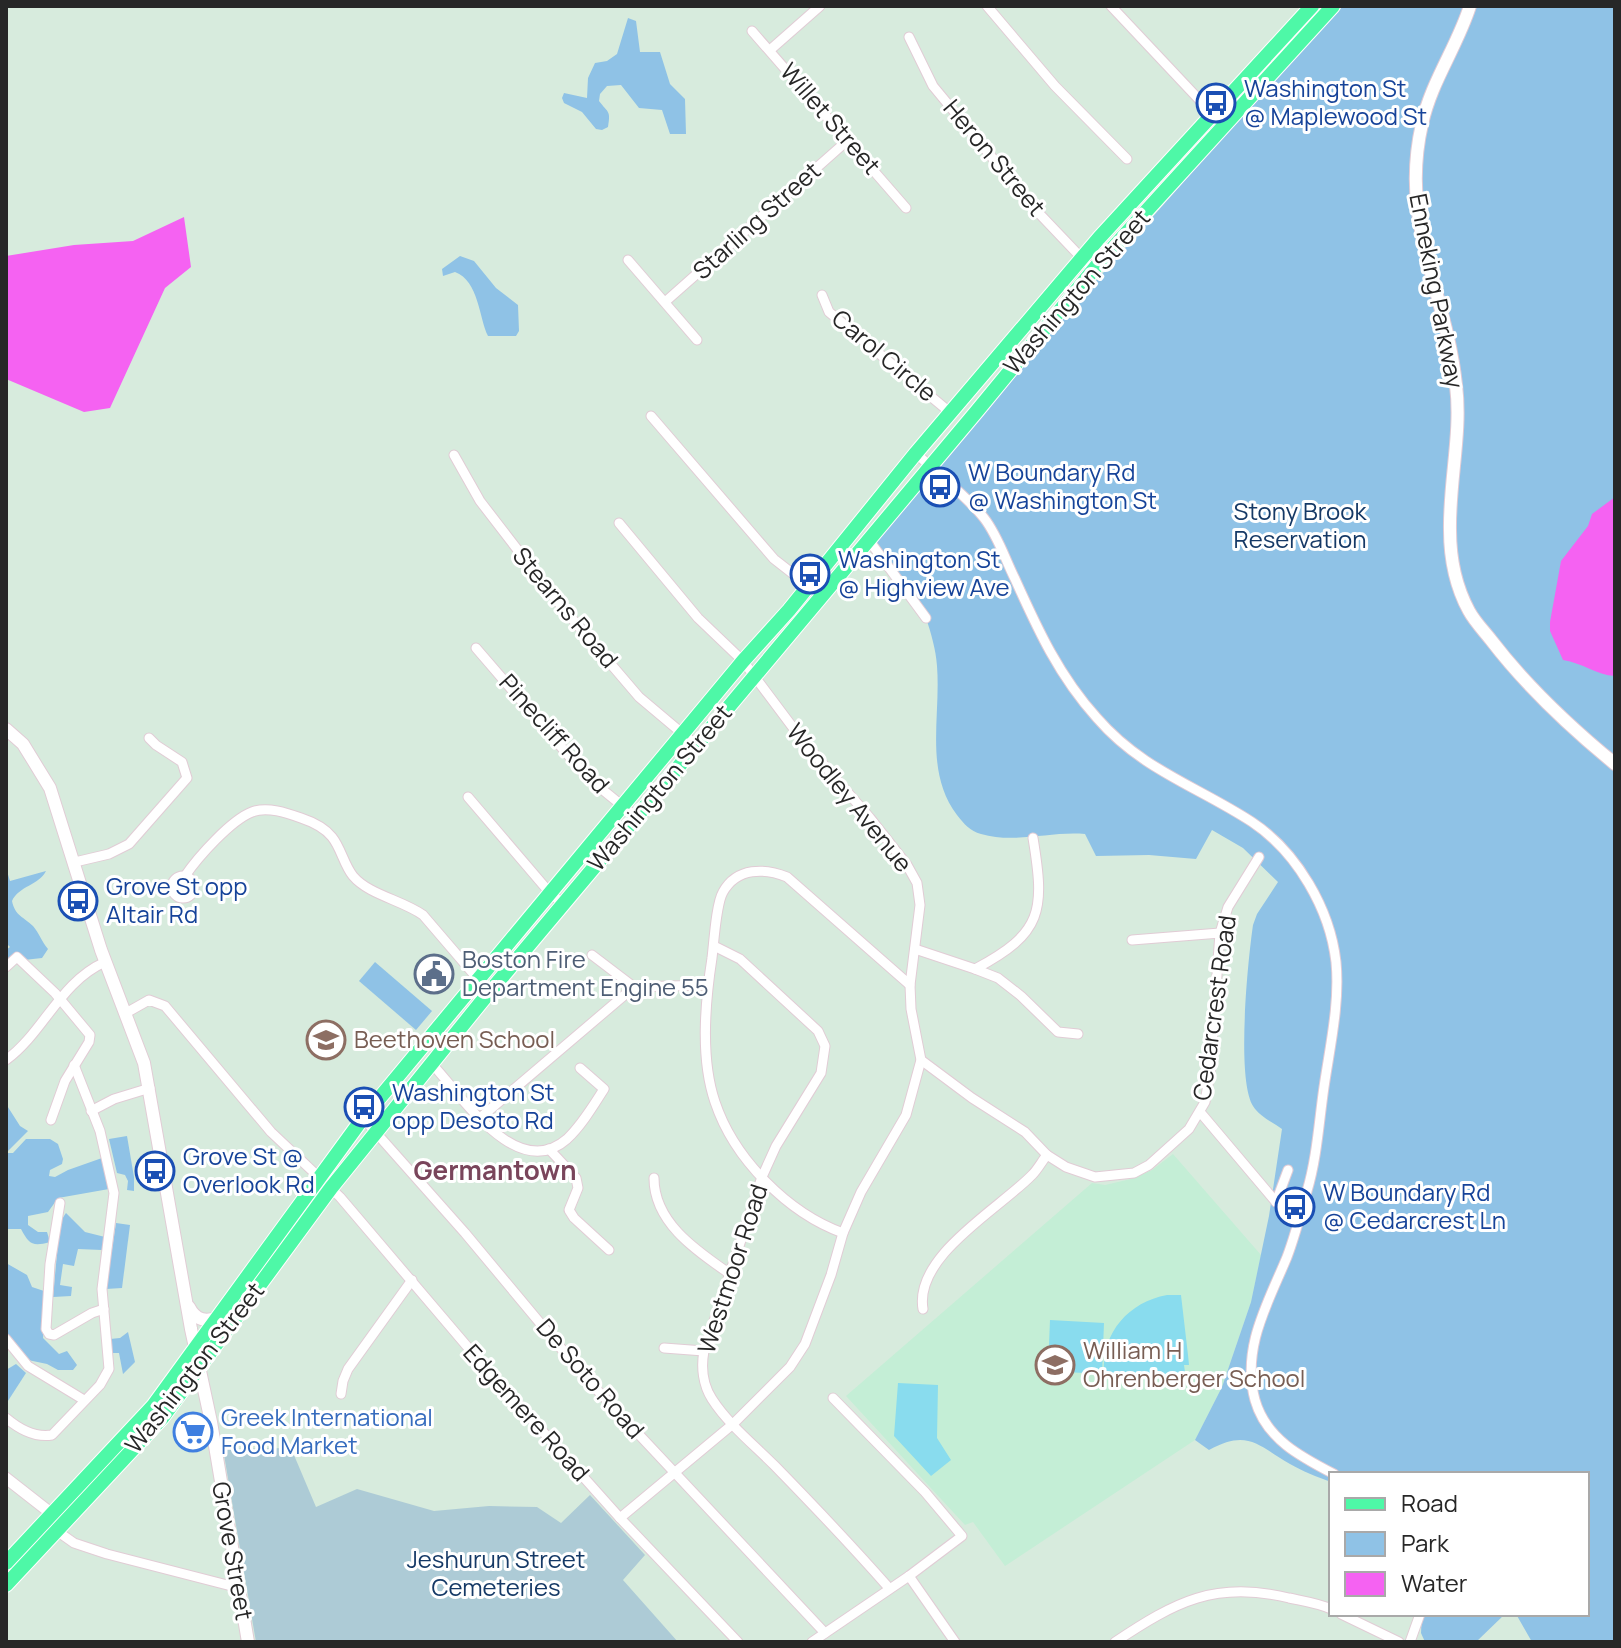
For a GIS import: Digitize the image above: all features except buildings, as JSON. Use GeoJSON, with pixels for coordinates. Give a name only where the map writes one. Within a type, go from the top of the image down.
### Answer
{"type":"FeatureCollection","features":[{"type":"Feature","properties":{"kind":"main road","name":"Washington Street"},"geometry":{"type":"LineString","coordinates":[[6,1563],[54,1523],[155,1427],[200,1368],[326,1183],[363,1118],[743,661],[868,539],[1312,6]]}},
{"type":"Feature","properties":{"kind":"main road","name":"Washington Street"},"geometry":{"type":"LineString","coordinates":[[6,1585],[143,1418],[326,1183],[376,1133],[752,676],[916,453],[1082,258],[1333,6]]}},
{"type":"Feature","properties":{"kind":"main road","name":"Enneking Parkway"},"geometry":{"type":"LineString","coordinates":[[1470,6],[1455,47],[1432,91],[1422,122],[1415,163],[1421,239],[1445,326],[1457,387],[1456,456],[1450,526],[1453,565],[1470,613],[1502,654],[1571,728],[1615,764]]}},
{"type":"Feature","properties":{"kind":"main road","name":"Grove Street"},"geometry":{"type":"LineString","coordinates":[[6,729],[23,744],[50,788],[105,962],[142,1054],[248,1642]]}},
{"type":"Feature","properties":{"kind":"main road"},"geometry":{"type":"LineString","coordinates":[[189,1307],[199,1319],[220,1317]]}},
{"type":"Feature","properties":{"kind":"street"},"geometry":{"type":"LineString","coordinates":[[770,50],[820,6]]}},
{"type":"Feature","properties":{"kind":"street"},"geometry":{"type":"LineString","coordinates":[[987,6],[1055,86],[1127,159]]}},
{"type":"Feature","properties":{"kind":"street"},"geometry":{"type":"LineString","coordinates":[[1111,6],[1218,120]]}},
{"type":"Feature","properties":{"kind":"street","name":"Willet Street"},"geometry":{"type":"LineString","coordinates":[[752,31],[906,208]]}},
{"type":"Feature","properties":{"kind":"street","name":"Heron Street"},"geometry":{"type":"LineString","coordinates":[[909,37],[933,86],[1033,207],[1093,270]]}},
{"type":"Feature","properties":{"kind":"street","name":"Starling Street"},"geometry":{"type":"LineString","coordinates":[[665,302],[848,140]]}},
{"type":"Feature","properties":{"kind":"street"},"geometry":{"type":"LineString","coordinates":[[628,260],[697,340]]}},
{"type":"Feature","properties":{"kind":"street","name":"Carol Circle"},"geometry":{"type":"LineString","coordinates":[[822,295],[829,312],[952,414]]}},
{"type":"Feature","properties":{"kind":"street"},"geometry":{"type":"LineString","coordinates":[[651,416],[774,559],[814,591]]}},
{"type":"Feature","properties":{"kind":"street"},"geometry":{"type":"LineString","coordinates":[[916,453],[984,518],[1000,545],[1055,664],[1097,719],[1135,754],[1167,777],[1252,822],[1271,837],[1286,852],[1313,890],[1329,928],[1336,962],[1336,993],[1314,1155],[1308,1187],[1288,1253],[1254,1337],[1250,1366],[1255,1399],[1271,1430],[1287,1448],[1330,1472]]}},
{"type":"Feature","properties":{"kind":"street","name":"Stearns Road"},"geometry":{"type":"LineString","coordinates":[[454,455],[480,501],[557,601],[639,697],[696,745]]}},
{"type":"Feature","properties":{"kind":"street","name":"Woodley Avenue"},"geometry":{"type":"LineString","coordinates":[[619,523],[698,618],[743,661],[803,741],[907,865],[917,883],[920,905],[910,985],[911,1009],[921,1060],[906,1115],[861,1192],[843,1233],[805,1344],[790,1367],[733,1424],[620,1518]]}},
{"type":"Feature","properties":{"kind":"street"},"geometry":{"type":"LineString","coordinates":[[868,539],[926,618]]}},
{"type":"Feature","properties":{"kind":"street","name":"Pinecliff Road"},"geometry":{"type":"LineString","coordinates":[[476,648],[587,777],[636,817]]}},
{"type":"Feature","properties":{"kind":"street"},"geometry":{"type":"LineString","coordinates":[[75,862],[109,854],[129,844],[187,778],[182,762],[149,738]]}},
{"type":"Feature","properties":{"kind":"street"},"geometry":{"type":"LineString","coordinates":[[468,797],[550,893],[563,904]]}},
{"type":"Feature","properties":{"kind":"street"},"geometry":{"type":"LineString","coordinates":[[185,876],[193,864],[235,823],[253,812],[266,810],[291,814],[318,824],[333,838],[353,876],[372,890],[423,915],[489,992]]}},
{"type":"Feature","properties":{"kind":"street"},"geometry":{"type":"LineString","coordinates":[[975,969],[1003,954],[1024,937],[1035,918],[1040,895],[1033,838]]}},
{"type":"Feature","properties":{"kind":"street","name":"Cedarcrest Road"},"geometry":{"type":"LineString","coordinates":[[921,1060],[1025,1132],[1047,1155],[1066,1167],[1095,1177],[1134,1173],[1149,1165],[1189,1129],[1200,1112],[1210,1072],[1220,933],[1228,907],[1259,857]]}},
{"type":"Feature","properties":{"kind":"street"},"geometry":{"type":"LineString","coordinates":[[843,1233],[821,1225],[790,1205],[762,1177],[734,1140],[715,1103],[706,1037],[707,985],[723,892],[738,877],[757,870],[787,877],[910,985]]}},
{"type":"Feature","properties":{"kind":"street"},"geometry":{"type":"LineString","coordinates":[[1132,940],[1220,933]]}},
{"type":"Feature","properties":{"kind":"street","name":"Westmoor Road"},"geometry":{"type":"LineString","coordinates":[[714,946],[740,959],[818,1031],[825,1046],[821,1073],[776,1146],[762,1177],[701,1365],[711,1397],[733,1424],[889,1588]]}},
{"type":"Feature","properties":{"kind":"street"},"geometry":{"type":"LineString","coordinates":[[915,949],[998,978],[1058,1032],[1078,1034]]}},
{"type":"Feature","properties":{"kind":"street"},"geometry":{"type":"LineString","coordinates":[[592,955],[634,987]]}},
{"type":"Feature","properties":{"kind":"street"},"geometry":{"type":"LineString","coordinates":[[6,967],[17,957],[60,998],[90,1035],[51,1120]]}},
{"type":"Feature","properties":{"kind":"street"},"geometry":{"type":"LineString","coordinates":[[6,1060],[23,1046],[82,975],[105,962]]}},
{"type":"Feature","properties":{"kind":"street"},"geometry":{"type":"LineString","coordinates":[[480,1118],[634,987],[707,985]]}},
{"type":"Feature","properties":{"kind":"street","name":"Edgemere Road"},"geometry":{"type":"LineString","coordinates":[[126,1013],[149,1000],[162,1004],[271,1132],[326,1183],[620,1518],[738,1642]]}},
{"type":"Feature","properties":{"kind":"street"},"geometry":{"type":"LineString","coordinates":[[432,1064],[497,1136],[512,1146],[535,1151],[549,1149],[566,1140],[604,1089],[580,1068]]}},
{"type":"Feature","properties":{"kind":"street"},"geometry":{"type":"LineString","coordinates":[[6,1418],[24,1431],[38,1436],[52,1435],[100,1385],[109,1369],[103,1282],[114,1199],[100,1131],[74,1065]]}},
{"type":"Feature","properties":{"kind":"street"},"geometry":{"type":"LineString","coordinates":[[91,1111],[114,1099],[150,1088]]}},
{"type":"Feature","properties":{"kind":"street"},"geometry":{"type":"LineString","coordinates":[[1200,1112],[1276,1202],[1288,1170]]}},
{"type":"Feature","properties":{"kind":"street","name":"De Soto Road"},"geometry":{"type":"LineString","coordinates":[[363,1118],[465,1233],[585,1377],[825,1633]]}},
{"type":"Feature","properties":{"kind":"street"},"geometry":{"type":"LineString","coordinates":[[549,1149],[576,1178],[578,1188],[569,1210],[609,1250]]}},
{"type":"Feature","properties":{"kind":"street"},"geometry":{"type":"LineString","coordinates":[[923,1309],[921,1295],[939,1259],[1033,1174],[1047,1155]]}},
{"type":"Feature","properties":{"kind":"street"},"geometry":{"type":"LineString","coordinates":[[654,1178],[654,1196],[664,1214],[686,1241],[730,1274]]}},
{"type":"Feature","properties":{"kind":"street"},"geometry":{"type":"LineString","coordinates":[[60,1203],[50,1264],[46,1325],[49,1334],[54,1335],[104,1309]]}},
{"type":"Feature","properties":{"kind":"street"},"geometry":{"type":"LineString","coordinates":[[341,1394],[348,1369],[412,1280]]}},
{"type":"Feature","properties":{"kind":"street"},"geometry":{"type":"LineString","coordinates":[[6,1339],[28,1366],[84,1400]]}},
{"type":"Feature","properties":{"kind":"street"},"geometry":{"type":"LineString","coordinates":[[664,1348],[704,1351]]}},
{"type":"Feature","properties":{"kind":"street"},"geometry":{"type":"LineString","coordinates":[[812,1642],[962,1536],[925,1492],[833,1398]]}},
{"type":"Feature","properties":{"kind":"street"},"geometry":{"type":"LineString","coordinates":[[6,1478],[74,1543],[239,1588]]}},
{"type":"Feature","properties":{"kind":"street"},"geometry":{"type":"LineString","coordinates":[[909,1576],[955,1642]]}},
{"type":"Feature","properties":{"kind":"street"},"geometry":{"type":"LineString","coordinates":[[1115,1642],[1156,1614],[1202,1595],[1265,1592],[1329,1608]]}},
{"type":"Feature","properties":{"kind":"street"},"geometry":{"type":"LineString","coordinates":[[1345,1616],[1399,1642]]}},
{"type":"Feature","properties":{"kind":"street"},"geometry":{"type":"LineString","coordinates":[[1410,1642],[1419,1616]]}},
{"type":"Feature","properties":{"kind":"shaded area","name":"William H Ohrenberger School"},"geometry":{"type":"Polygon","coordinates":[[[1173,1154],[1261,1255],[1251,1302],[1222,1387],[1195,1440],[1005,1566],[973,1522],[965,1525],[846,1396],[1092,1183],[1105,1185],[1131,1179],[1152,1170],[1173,1154]]]}},
{"type":"Feature","properties":{"kind":"shaded area"},"geometry":{"type":"Polygon","coordinates":[[[1167,1295],[1181,1295],[1189,1365],[1184,1365],[1185,1372],[1181,1376],[1174,1375],[1174,1379],[1104,1372],[1108,1344],[1120,1321],[1141,1304],[1167,1295]]]}},
{"type":"Feature","properties":{"kind":"shaded area"},"geometry":{"type":"Polygon","coordinates":[[[1050,1320],[1104,1323],[1102,1374],[1048,1371],[1050,1320]]]}},
{"type":"Feature","properties":{"kind":"shaded area"},"geometry":{"type":"Polygon","coordinates":[[[898,1383],[938,1385],[937,1438],[951,1460],[931,1476],[894,1436],[898,1383]]]}},
{"type":"Feature","properties":{"kind":"green space","name":"Stony Brook Reservation"},"geometry":{"type":"Polygon","coordinates":[[[1343,6],[1615,6],[1615,1642],[1532,1642],[1517,1616],[1589,1616],[1589,1472],[1329,1472],[1329,1481],[1252,1442],[1233,1441],[1209,1450],[1195,1440],[1222,1387],[1251,1302],[1269,1216],[1282,1129],[1253,1106],[1248,1092],[1244,1046],[1253,925],[1278,882],[1243,848],[1212,830],[1196,859],[1149,855],[1096,856],[1085,834],[1007,838],[981,834],[968,827],[947,798],[937,762],[937,666],[926,618],[909,585],[868,539],[1343,6]]]}},
{"type":"Feature","properties":{"kind":"green space"},"geometry":{"type":"Polygon","coordinates":[[[628,18],[636,21],[640,52],[660,52],[670,84],[685,99],[686,134],[670,134],[662,110],[639,108],[621,85],[607,86],[600,94],[599,101],[609,117],[608,127],[602,130],[596,129],[582,112],[564,103],[564,93],[587,98],[588,78],[595,63],[607,61],[617,54],[628,18]]]}},
{"type":"Feature","properties":{"kind":"green space"},"geometry":{"type":"Polygon","coordinates":[[[460,256],[474,261],[496,288],[518,305],[519,331],[516,336],[488,336],[469,283],[455,272],[443,276],[442,269],[460,256]]]}},
{"type":"Feature","properties":{"kind":"green space"},"geometry":{"type":"Polygon","coordinates":[[[6,868],[10,881],[46,871],[12,901],[48,949],[42,958],[6,962],[6,950],[10,947],[6,943],[6,868]]]}},
{"type":"Feature","properties":{"kind":"green space"},"geometry":{"type":"Polygon","coordinates":[[[375,962],[432,1011],[416,1030],[359,981],[375,962]]]}},
{"type":"Feature","properties":{"kind":"green space"},"geometry":{"type":"Polygon","coordinates":[[[6,1104],[20,1126],[28,1131],[6,1153],[6,1104]]]}},
{"type":"Feature","properties":{"kind":"green space"},"geometry":{"type":"Polygon","coordinates":[[[127,1136],[134,1191],[127,1190],[125,1175],[117,1173],[109,1139],[127,1136]]]}},
{"type":"Feature","properties":{"kind":"green space"},"geometry":{"type":"Polygon","coordinates":[[[26,1139],[50,1139],[58,1144],[63,1159],[62,1164],[50,1170],[49,1176],[55,1177],[102,1158],[109,1189],[58,1198],[48,1212],[28,1216],[28,1225],[38,1232],[47,1232],[50,1242],[32,1243],[21,1229],[6,1229],[6,1153],[13,1153],[26,1139]]]}},
{"type":"Feature","properties":{"kind":"green space"},"geometry":{"type":"Polygon","coordinates":[[[66,1213],[85,1232],[105,1237],[102,1250],[78,1249],[74,1266],[63,1264],[60,1285],[72,1287],[71,1296],[53,1297],[60,1222],[66,1213]]]}},
{"type":"Feature","properties":{"kind":"green space"},"geometry":{"type":"Polygon","coordinates":[[[116,1223],[130,1225],[122,1288],[106,1289],[116,1223]]]}},
{"type":"Feature","properties":{"kind":"green space"},"geometry":{"type":"Polygon","coordinates":[[[6,1263],[27,1275],[32,1287],[47,1292],[43,1338],[59,1354],[67,1351],[77,1365],[73,1370],[58,1370],[28,1360],[6,1335],[6,1263]]]}},
{"type":"Feature","properties":{"kind":"green space"},"geometry":{"type":"Polygon","coordinates":[[[128,1332],[135,1362],[123,1374],[119,1353],[112,1353],[110,1339],[120,1338],[128,1332]]]}},
{"type":"Feature","properties":{"kind":"green space"},"geometry":{"type":"Polygon","coordinates":[[[16,1364],[26,1373],[6,1404],[6,1370],[16,1364]]]}},
{"type":"Feature","properties":{"kind":"green space","name":"Jeshurun Street Cemeteries"},"geometry":{"type":"Polygon","coordinates":[[[291,1448],[316,1507],[357,1489],[434,1511],[489,1506],[537,1507],[561,1523],[590,1495],[645,1555],[623,1580],[678,1642],[256,1642],[223,1449],[291,1448]]]}},
{"type":"Feature","properties":{"kind":"green space"},"geometry":{"type":"Polygon","coordinates":[[[1422,1616],[1503,1616],[1476,1642],[1425,1642],[1421,1633],[1422,1616]]]}},
{"type":"Feature","properties":{"kind":"water"},"geometry":{"type":"Polygon","coordinates":[[[184,217],[191,267],[165,288],[110,408],[84,412],[6,379],[6,256],[74,245],[133,241],[184,217]]]}},
{"type":"Feature","properties":{"kind":"water"},"geometry":{"type":"Polygon","coordinates":[[[1615,497],[1615,676],[1563,660],[1550,631],[1550,622],[1561,561],[1588,526],[1592,514],[1615,497]]]}},
{"type":"Feature","properties":{"kind":"place","name":"Washington St @ Maplewood St"},"geometry":{"type":"Point","coordinates":[1216,103]}},
{"type":"Feature","properties":{"kind":"place","name":"W Boundary Rd @ Washington St"},"geometry":{"type":"Point","coordinates":[940,487]}},
{"type":"Feature","properties":{"kind":"place","name":"Washington St @ Highview Ave"},"geometry":{"type":"Point","coordinates":[810,574]}},
{"type":"Feature","properties":{"kind":"place","name":"Grove St opp Altair Rd"},"geometry":{"type":"Point","coordinates":[78,901]}},
{"type":"Feature","properties":{"kind":"place","name":"Boston Fire Department Engine 55"},"geometry":{"type":"Point","coordinates":[434,974]}},
{"type":"Feature","properties":{"kind":"place","name":"Beethoven School"},"geometry":{"type":"Point","coordinates":[326,1040]}},
{"type":"Feature","properties":{"kind":"place","name":"Washington St opp Desoto Rd"},"geometry":{"type":"Point","coordinates":[364,1107]}},
{"type":"Feature","properties":{"kind":"place","name":"Grove St @ Overlook Rd"},"geometry":{"type":"Point","coordinates":[155,1171]}},
{"type":"Feature","properties":{"kind":"place","name":"W Boundary Rd @ Cedarcrest Ln"},"geometry":{"type":"Point","coordinates":[1295,1207]}},
{"type":"Feature","properties":{"kind":"place","name":"William H Ohrenberger School"},"geometry":{"type":"Point","coordinates":[1055,1365]}},
{"type":"Feature","properties":{"kind":"place","name":"Greek International Food Market"},"geometry":{"type":"Point","coordinates":[193,1432]}},
{"type":"Feature","properties":{"kind":"district","name":"Germantown"},"geometry":{"type":"Point","coordinates":[495,1171]}}]}
